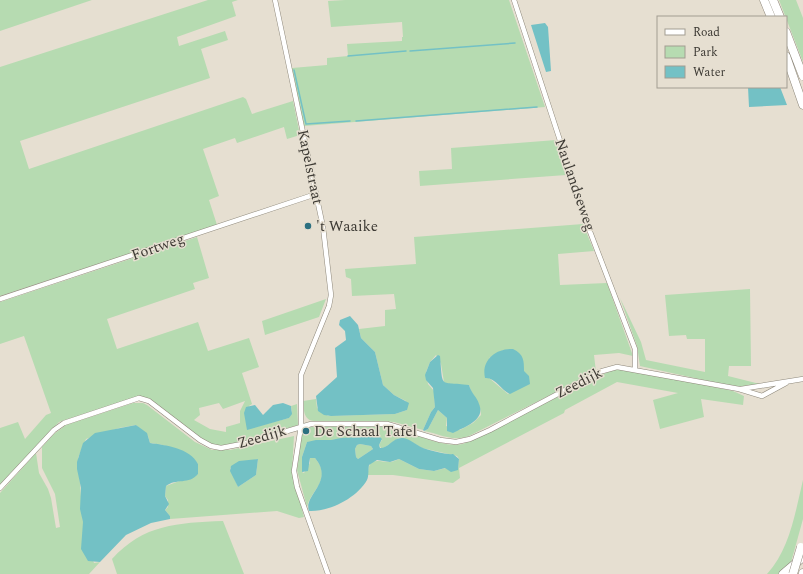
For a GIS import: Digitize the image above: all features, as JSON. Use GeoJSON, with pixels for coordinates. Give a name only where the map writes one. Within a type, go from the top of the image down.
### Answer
{"type":"FeatureCollection","features":[{"type":"Feature","properties":{"kind":"highway"},"geometry":{"type":"LineString","coordinates":[[764,0],[770,16]]}},
{"type":"Feature","properties":{"kind":"highway"},"geometry":{"type":"LineString","coordinates":[[774,0],[780,16]]}},
{"type":"Feature","properties":{"kind":"highway"},"geometry":{"type":"LineString","coordinates":[[787,35],[803,76]]}},
{"type":"Feature","properties":{"kind":"highway"},"geometry":{"type":"LineString","coordinates":[[787,59],[803,105]]}},
{"type":"Feature","properties":{"kind":"highway"},"geometry":{"type":"LineString","coordinates":[[793,574],[802,544]]}},
{"type":"Feature","properties":{"kind":"highway"},"geometry":{"type":"LineString","coordinates":[[783,574],[803,557]]}},
{"type":"Feature","properties":{"kind":"street","name":"Kapelstraat"},"geometry":{"type":"LineString","coordinates":[[275,0],[316,194],[331,295],[301,375],[301,426],[295,459],[295,479],[328,574]]}},
{"type":"Feature","properties":{"kind":"street","name":"Naulandseweg"},"geometry":{"type":"LineString","coordinates":[[514,0],[589,229],[632,339],[635,349],[635,369]]}},
{"type":"Feature","properties":{"kind":"street","name":"Fortweg"},"geometry":{"type":"LineString","coordinates":[[0,299],[316,194]]}},
{"type":"Feature","properties":{"kind":"street","name":"Zeedijk"},"geometry":{"type":"LineString","coordinates":[[0,488],[54,430],[64,423],[134,399],[149,401],[200,440],[211,446],[221,448],[247,443],[311,424],[387,424],[398,426],[440,440],[463,440],[490,430],[604,370],[617,367],[635,369],[739,389],[762,396],[786,383]]}},
{"type":"Feature","properties":{"kind":"street","name":"Zeedijk"},"geometry":{"type":"LineString","coordinates":[[739,389],[786,383],[803,379]]}},
{"type":"Feature","properties":{"kind":"green space"},"geometry":{"type":"Polygon","coordinates":[[[0,0],[92,0],[0,31],[0,0]]]}},
{"type":"Feature","properties":{"kind":"green space"},"geometry":{"type":"Polygon","coordinates":[[[208,0],[238,0],[232,2],[236,16],[177,37],[179,46],[225,31],[228,40],[201,49],[210,78],[20,141],[29,169],[243,97],[246,99],[252,114],[293,101],[300,135],[287,139],[284,127],[237,143],[235,138],[203,149],[219,196],[209,200],[217,225],[0,296],[0,67],[208,0]]]}},
{"type":"Feature","properties":{"kind":"green space"},"geometry":{"type":"Polygon","coordinates":[[[509,0],[545,107],[304,126],[292,68],[327,65],[327,58],[348,56],[347,44],[402,41],[402,22],[331,27],[328,1],[509,0]]]}},
{"type":"Feature","properties":{"kind":"green space"},"geometry":{"type":"Polygon","coordinates":[[[779,0],[796,0],[803,18],[803,62],[787,21],[787,16],[785,16],[779,0]]]}},
{"type":"Feature","properties":{"kind":"green space"},"geometry":{"type":"Polygon","coordinates":[[[556,140],[566,175],[420,186],[419,171],[452,169],[451,148],[556,140]]]}},
{"type":"Feature","properties":{"kind":"green space"},"geometry":{"type":"Polygon","coordinates":[[[583,224],[594,251],[558,254],[560,285],[607,283],[633,356],[619,353],[594,355],[596,372],[463,438],[451,438],[424,431],[428,429],[438,410],[447,418],[446,426],[460,430],[473,423],[481,415],[480,407],[469,385],[448,385],[444,382],[441,364],[436,355],[430,362],[426,372],[428,384],[434,391],[435,407],[431,412],[423,430],[394,422],[314,421],[308,419],[304,411],[303,401],[316,399],[317,408],[328,416],[395,414],[407,410],[406,401],[394,395],[383,385],[375,352],[361,338],[359,329],[385,326],[385,310],[396,309],[394,294],[352,296],[351,279],[346,277],[345,269],[416,264],[414,237],[583,224]],[[504,350],[489,358],[489,378],[508,394],[527,375],[504,350]]]}},
{"type":"Feature","properties":{"kind":"green space"},"geometry":{"type":"Polygon","coordinates":[[[197,237],[209,278],[193,283],[195,289],[107,319],[117,349],[198,322],[208,351],[249,338],[259,367],[242,373],[252,404],[249,406],[247,429],[289,418],[292,411],[291,406],[297,404],[298,425],[231,445],[221,446],[204,442],[148,399],[132,398],[59,422],[0,485],[0,428],[18,422],[25,439],[46,415],[51,413],[24,336],[0,344],[0,302],[197,237]],[[245,401],[223,409],[219,403],[199,408],[200,415],[194,420],[210,429],[226,432],[226,427],[240,423],[240,411],[245,401]]]}},
{"type":"Feature","properties":{"kind":"green space"},"geometry":{"type":"Polygon","coordinates":[[[750,289],[751,366],[729,366],[728,376],[760,384],[735,387],[640,366],[637,346],[620,298],[641,342],[646,360],[705,372],[705,339],[687,339],[686,335],[669,336],[665,295],[750,289]]]}},
{"type":"Feature","properties":{"kind":"green space"},"geometry":{"type":"Polygon","coordinates":[[[326,299],[319,317],[265,335],[262,321],[326,299]]]}},
{"type":"Feature","properties":{"kind":"green space"},"geometry":{"type":"Polygon","coordinates":[[[619,369],[640,371],[733,391],[744,396],[743,405],[701,399],[704,417],[660,429],[653,400],[678,393],[617,382],[565,410],[564,413],[459,468],[460,478],[453,483],[393,475],[368,475],[369,465],[374,461],[390,462],[399,459],[419,469],[434,471],[446,468],[451,471],[458,469],[459,459],[457,456],[422,448],[410,441],[399,438],[382,449],[379,445],[382,440],[379,436],[307,442],[302,457],[302,472],[304,473],[310,463],[310,458],[315,458],[322,472],[319,484],[307,507],[297,470],[302,434],[307,428],[337,425],[388,427],[446,444],[463,444],[608,372],[619,369]]]}},
{"type":"Feature","properties":{"kind":"green space"},"geometry":{"type":"Polygon","coordinates":[[[133,403],[143,403],[195,442],[212,450],[230,450],[294,436],[292,471],[304,517],[299,518],[277,511],[170,519],[170,516],[165,510],[168,507],[168,500],[165,496],[166,486],[198,474],[198,464],[176,449],[150,443],[148,436],[136,425],[119,428],[86,439],[78,458],[83,535],[94,563],[100,562],[89,574],[0,574],[0,493],[36,453],[39,473],[51,498],[56,528],[60,527],[55,494],[42,468],[42,447],[54,434],[66,425],[133,403]],[[258,459],[230,468],[238,487],[256,475],[258,459]]]}},
{"type":"Feature","properties":{"kind":"green space"},"geometry":{"type":"Polygon","coordinates":[[[360,444],[371,446],[373,449],[358,459],[356,457],[355,449],[357,445],[360,444]]]}},
{"type":"Feature","properties":{"kind":"green space"},"geometry":{"type":"Polygon","coordinates":[[[803,480],[803,519],[790,566],[781,574],[767,574],[781,553],[791,530],[803,480]]]}},
{"type":"Feature","properties":{"kind":"green space"},"geometry":{"type":"Polygon","coordinates":[[[223,521],[244,574],[117,574],[112,559],[124,547],[149,532],[176,525],[223,521]]]}},
{"type":"Feature","properties":{"kind":"water"},"geometry":{"type":"Polygon","coordinates":[[[545,23],[548,27],[551,71],[546,72],[531,25],[545,23]]]}},
{"type":"Feature","properties":{"kind":"water"},"geometry":{"type":"Polygon","coordinates":[[[748,88],[780,88],[787,105],[749,107],[748,88]]]}},
{"type":"Feature","properties":{"kind":"water"},"geometry":{"type":"Polygon","coordinates":[[[350,316],[358,325],[361,338],[375,352],[383,385],[394,395],[409,403],[407,410],[395,414],[331,416],[324,415],[318,411],[316,396],[337,377],[335,348],[346,340],[345,331],[339,325],[340,320],[350,316]]]}},
{"type":"Feature","properties":{"kind":"water"},"geometry":{"type":"Polygon","coordinates":[[[507,349],[513,349],[523,358],[524,371],[529,376],[530,384],[510,394],[489,378],[485,378],[484,372],[485,366],[491,356],[507,349]]]}},
{"type":"Feature","properties":{"kind":"water"},"geometry":{"type":"Polygon","coordinates":[[[438,355],[440,356],[444,382],[469,385],[478,402],[480,410],[480,414],[477,419],[453,433],[447,431],[447,418],[438,410],[428,429],[423,430],[431,412],[435,407],[433,388],[426,380],[425,375],[430,362],[438,355]]]}},
{"type":"Feature","properties":{"kind":"water"},"geometry":{"type":"Polygon","coordinates":[[[283,403],[291,406],[292,414],[289,418],[247,430],[244,413],[246,407],[255,405],[263,415],[273,405],[283,403]]]}},
{"type":"Feature","properties":{"kind":"water"},"geometry":{"type":"Polygon","coordinates":[[[136,425],[147,433],[150,443],[177,448],[189,454],[198,464],[198,474],[187,481],[174,482],[166,486],[165,496],[169,504],[165,510],[170,516],[170,519],[151,523],[126,535],[100,562],[88,561],[81,549],[83,522],[80,509],[81,488],[77,469],[77,462],[83,443],[95,433],[136,425]]]}},
{"type":"Feature","properties":{"kind":"water"},"geometry":{"type":"Polygon","coordinates":[[[379,436],[382,439],[379,445],[380,448],[383,448],[396,439],[403,438],[426,449],[453,454],[459,459],[458,470],[451,472],[445,468],[434,471],[419,469],[399,459],[390,462],[377,460],[369,465],[368,478],[357,493],[342,503],[334,506],[317,511],[309,511],[308,505],[310,499],[317,488],[322,474],[315,458],[310,458],[308,471],[302,472],[302,457],[307,442],[379,436]],[[360,444],[357,445],[355,449],[356,457],[358,459],[373,449],[371,446],[360,444]]]}},
{"type":"Feature","properties":{"kind":"water"},"geometry":{"type":"Polygon","coordinates":[[[258,459],[256,475],[238,487],[230,471],[231,466],[239,461],[258,459]]]}},
{"type":"Feature","properties":{"kind":"waterway"},"geometry":{"type":"LineString","coordinates":[[410,51],[515,43]]}},
{"type":"Feature","properties":{"kind":"waterway"},"geometry":{"type":"LineString","coordinates":[[348,56],[406,51]]}},
{"type":"Feature","properties":{"kind":"waterway"},"geometry":{"type":"LineString","coordinates":[[294,70],[306,124],[350,121]]}},
{"type":"Feature","properties":{"kind":"waterway"},"geometry":{"type":"LineString","coordinates":[[356,121],[537,107]]}},
{"type":"Feature","properties":{"kind":"place","name":"'t Waaike"},"geometry":{"type":"Point","coordinates":[308,226]}},
{"type":"Feature","properties":{"kind":"place","name":"De Schaal Tafel"},"geometry":{"type":"Point","coordinates":[306,431]}}]}
